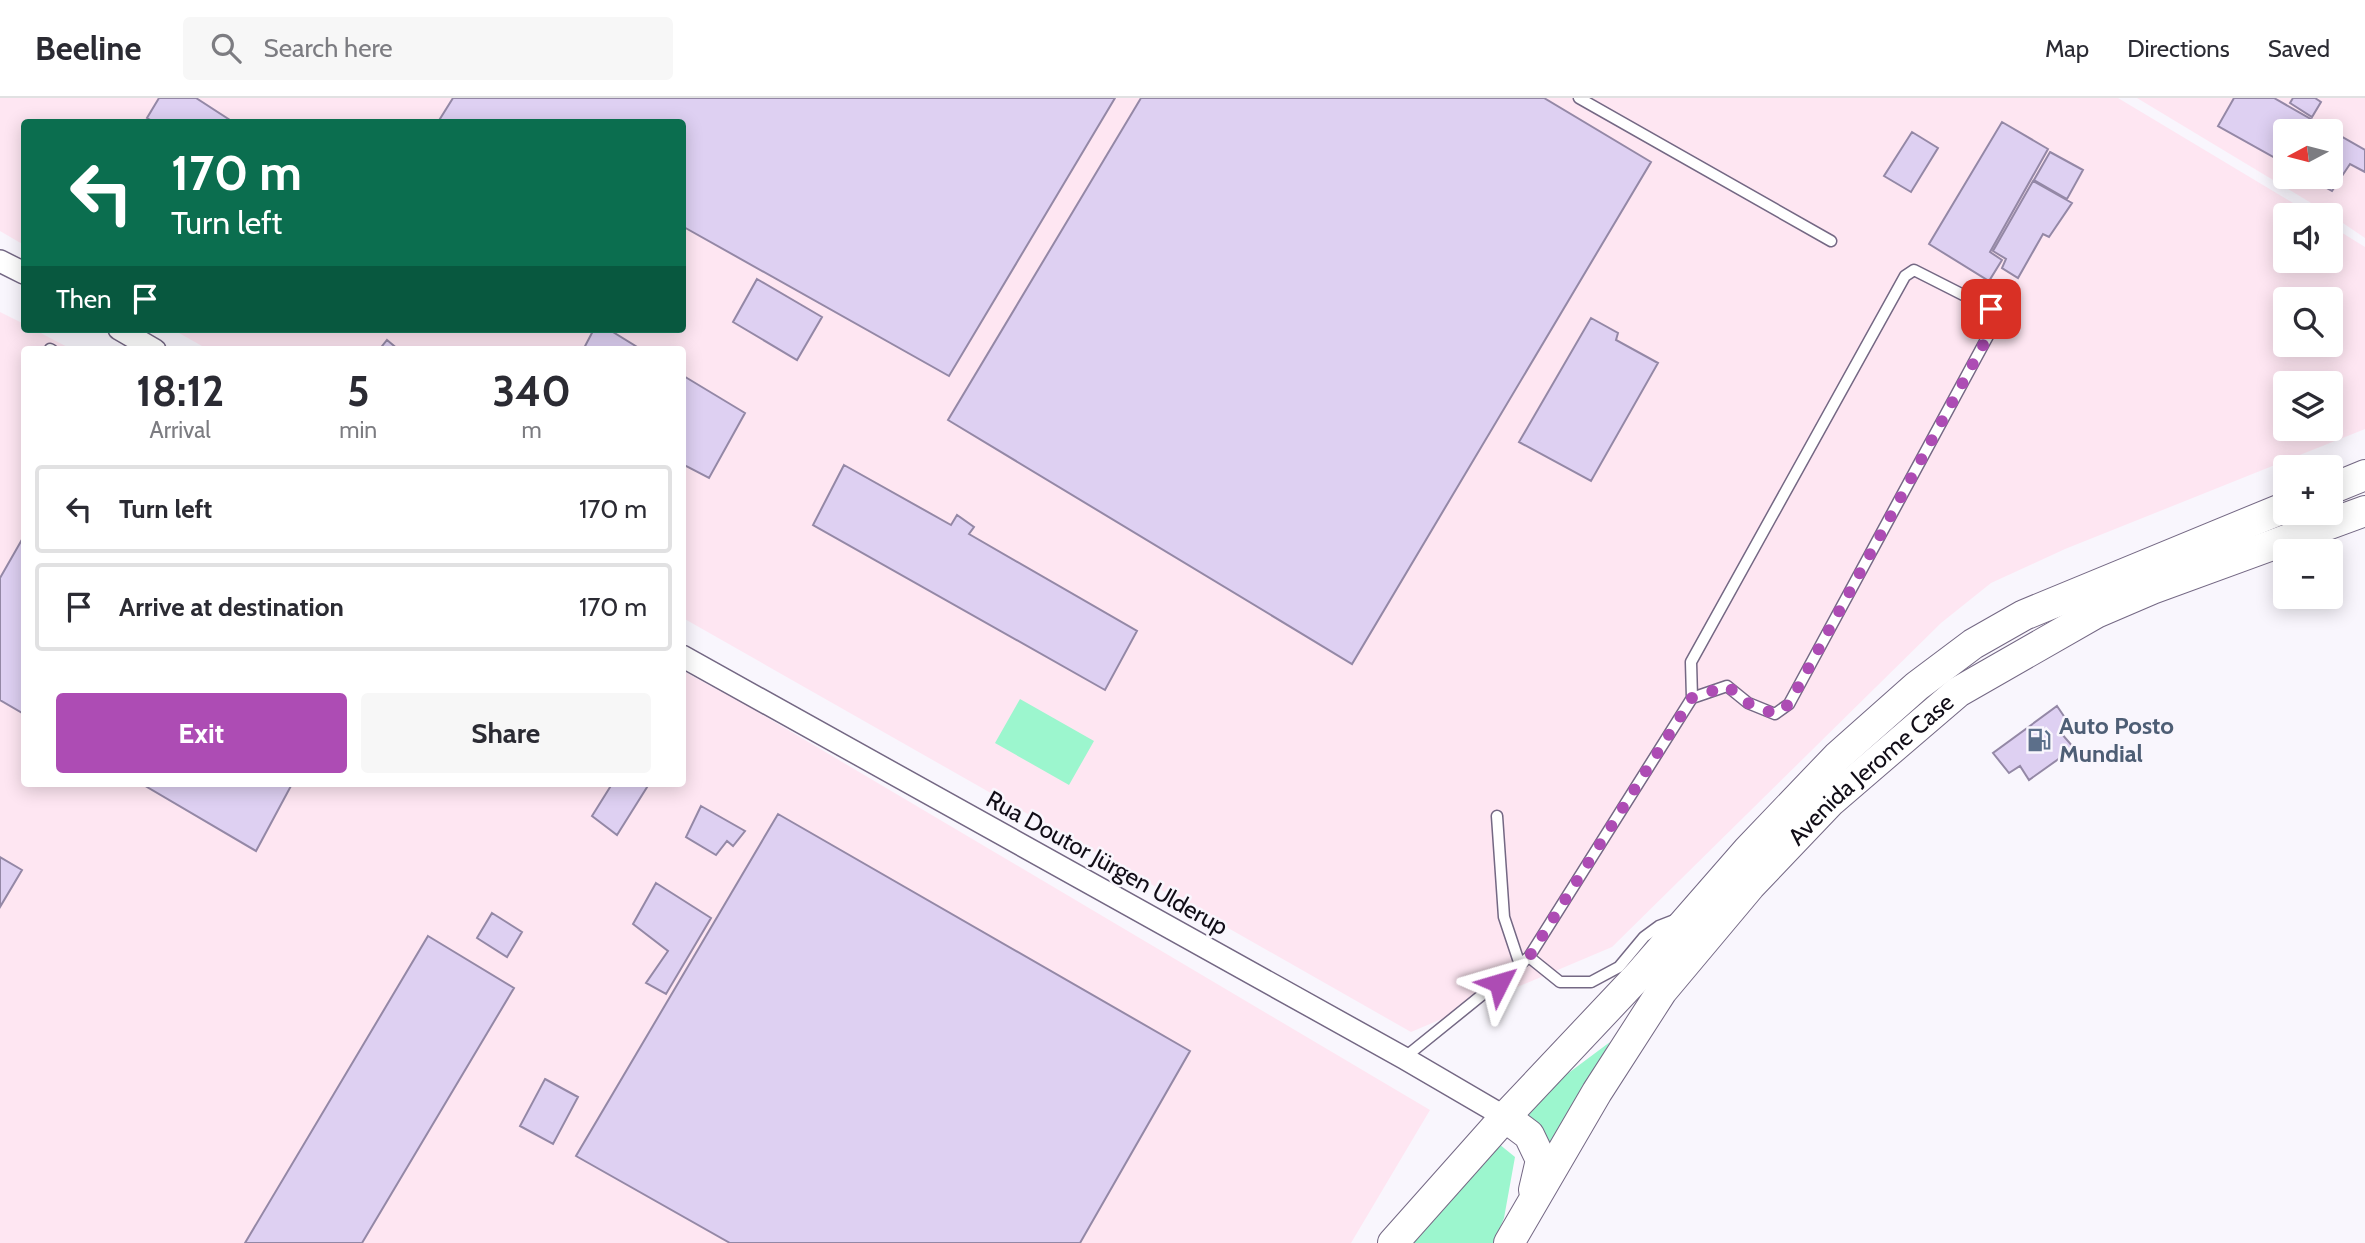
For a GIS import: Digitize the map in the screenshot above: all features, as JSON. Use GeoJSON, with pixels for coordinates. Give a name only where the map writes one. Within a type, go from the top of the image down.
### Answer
{"type":"FeatureCollection","features":[{"type":"Feature","properties":{"kind":"main road"},"geometry":{"type":"LineString","coordinates":[[2343,484],[2365,475]]}},
{"type":"Feature","properties":{"kind":"main road","name":"Avenida Jerome Case"},"geometry":{"type":"LineString","coordinates":[[1509,1243],[1597,1092],[1662,991],[1749,886],[1831,801],[1958,692],[2096,613],[2152,589],[2365,511]]}},
{"type":"Feature","properties":{"kind":"main road","name":"Avenida Jerome Case"},"geometry":{"type":"LineString","coordinates":[[1393,1243],[1505,1117],[1638,976],[1692,913],[1837,757],[1917,686],[1973,644],[2024,615],[2273,512]]}},
{"type":"Feature","properties":{"kind":"main road"},"geometry":{"type":"LineString","coordinates":[[1505,1117],[1528,1135],[1541,1160],[1529,1211]]}},
{"type":"Feature","properties":{"kind":"street"},"geometry":{"type":"LineString","coordinates":[[0,261],[21,272]]}},
{"type":"Feature","properties":{"kind":"street"},"geometry":{"type":"LineString","coordinates":[[126,333],[148,346]]}},
{"type":"Feature","properties":{"kind":"street","name":"Rua Doutor Jürgen Ulderup"},"geometry":{"type":"LineString","coordinates":[[686,658],[1404,1058],[1505,1117]]}},
{"type":"Feature","properties":{"kind":"lane"},"geometry":{"type":"LineString","coordinates":[[1579,98],[1831,241]]}},
{"type":"Feature","properties":{"kind":"lane"},"geometry":{"type":"LineString","coordinates":[[1404,1058],[1529,957],[1692,698],[1691,662],[1905,276],[1914,270],[1991,309],[1995,323],[1789,704],[1775,714],[1748,703],[1727,686],[1692,698]]}},
{"type":"Feature","properties":{"kind":"lane"},"geometry":{"type":"LineString","coordinates":[[1497,816],[1504,917],[1520,965]]}},
{"type":"Feature","properties":{"kind":"lane"},"geometry":{"type":"LineString","coordinates":[[1529,957],[1560,982],[1591,982],[1619,967],[1644,937],[1659,926],[1692,913]]}},
{"type":"Feature","properties":{"kind":"shaded area"},"geometry":{"type":"Polygon","coordinates":[[[0,98],[2118,98],[2293,203],[2273,203],[2273,273],[2343,273],[2343,233],[2365,247],[2365,429],[2343,438],[2343,371],[2273,371],[2273,441],[2335,441],[2300,455],[2273,455],[2273,466],[2065,549],[1991,583],[1941,623],[1612,947],[1411,1032],[686,620],[686,346],[202,346],[179,333],[686,333],[686,119],[21,119],[21,243],[0,231],[0,98]]]}},
{"type":"Feature","properties":{"kind":"shaded area"},"geometry":{"type":"Polygon","coordinates":[[[2137,98],[2365,98],[2365,238],[2343,223],[2343,203],[2311,203],[2288,189],[2343,189],[2343,119],[2273,119],[2273,180],[2137,98]]]}},
{"type":"Feature","properties":{"kind":"shaded area"},"geometry":{"type":"Polygon","coordinates":[[[0,312],[21,322],[21,333],[41,333],[65,346],[21,346],[21,787],[686,787],[686,673],[746,705],[1430,1110],[1351,1243],[0,1243],[0,312]]]}},
{"type":"Feature","properties":{"kind":"green space"},"geometry":{"type":"Polygon","coordinates":[[[1020,699],[1094,741],[1069,785],[995,743],[1020,699]]]}},
{"type":"Feature","properties":{"kind":"green space"},"geometry":{"type":"Polygon","coordinates":[[[1610,1042],[1548,1149],[1523,1107],[1610,1042]]]}},
{"type":"Feature","properties":{"kind":"green space"},"geometry":{"type":"Polygon","coordinates":[[[1499,1144],[1515,1157],[1504,1218],[1494,1243],[1407,1243],[1499,1144]]]}},
{"type":"Feature","properties":{"kind":"building"},"geometry":{"type":"Polygon","coordinates":[[[159,98],[196,98],[228,119],[149,119],[159,98]]]}},
{"type":"Feature","properties":{"kind":"building"},"geometry":{"type":"Polygon","coordinates":[[[453,98],[1115,98],[949,376],[686,228],[686,119],[440,119],[453,98]]]}},
{"type":"Feature","properties":{"kind":"building"},"geometry":{"type":"Polygon","coordinates":[[[1141,98],[1544,98],[1651,162],[1352,664],[948,420],[1141,98]]]}},
{"type":"Feature","properties":{"kind":"building"},"geometry":{"type":"Polygon","coordinates":[[[2234,98],[2274,98],[2311,119],[2273,119],[2273,157],[2218,126],[2234,98]]]}},
{"type":"Feature","properties":{"kind":"building"},"geometry":{"type":"Polygon","coordinates":[[[2293,98],[2315,98],[2321,102],[2312,117],[2290,103],[2293,98]]]}},
{"type":"Feature","properties":{"kind":"building"},"geometry":{"type":"Polygon","coordinates":[[[2002,122],[2048,149],[1990,252],[2002,260],[1989,281],[1929,244],[2002,122]]]}},
{"type":"Feature","properties":{"kind":"building"},"geometry":{"type":"Polygon","coordinates":[[[1912,132],[1938,148],[1911,192],[1884,176],[1912,132]]]}},
{"type":"Feature","properties":{"kind":"building"},"geometry":{"type":"Polygon","coordinates":[[[2343,137],[2365,150],[2365,172],[2350,164],[2343,174],[2343,137]]]}},
{"type":"Feature","properties":{"kind":"building"},"geometry":{"type":"Polygon","coordinates":[[[2050,152],[2083,170],[2067,199],[2034,180],[2050,152]]]}},
{"type":"Feature","properties":{"kind":"building"},"geometry":{"type":"Polygon","coordinates":[[[2033,181],[2072,203],[2049,237],[2043,234],[2018,278],[2002,268],[2006,259],[1993,251],[2033,181]]]}},
{"type":"Feature","properties":{"kind":"building"},"geometry":{"type":"Polygon","coordinates":[[[757,279],[822,317],[797,360],[733,322],[757,279]]]}},
{"type":"Feature","properties":{"kind":"building"},"geometry":{"type":"Polygon","coordinates":[[[1591,318],[1618,333],[1616,340],[1658,363],[1591,481],[1519,442],[1591,318]]]}},
{"type":"Feature","properties":{"kind":"building"},"geometry":{"type":"Polygon","coordinates":[[[592,333],[614,333],[636,346],[585,346],[592,333]]]}},
{"type":"Feature","properties":{"kind":"building"},"geometry":{"type":"Polygon","coordinates":[[[387,340],[394,346],[382,346],[387,340]]]}},
{"type":"Feature","properties":{"kind":"building"},"geometry":{"type":"Polygon","coordinates":[[[686,377],[745,413],[709,478],[686,466],[686,377]]]}},
{"type":"Feature","properties":{"kind":"building"},"geometry":{"type":"Polygon","coordinates":[[[844,465],[951,525],[957,515],[974,527],[969,534],[1137,631],[1105,690],[813,525],[844,465]]]}},
{"type":"Feature","properties":{"kind":"building"},"geometry":{"type":"Polygon","coordinates":[[[21,541],[21,712],[0,700],[0,578],[21,541]]]}},
{"type":"Feature","properties":{"kind":"building","name":"Auto Posto Mundial"},"geometry":{"type":"Polygon","coordinates":[[[2057,706],[2070,725],[2061,733],[2074,748],[2029,780],[2020,766],[2009,773],[1993,753],[2057,706]]]}},
{"type":"Feature","properties":{"kind":"building"},"geometry":{"type":"Polygon","coordinates":[[[147,787],[290,787],[256,851],[147,787]]]}},
{"type":"Feature","properties":{"kind":"building"},"geometry":{"type":"Polygon","coordinates":[[[610,787],[647,787],[617,835],[592,816],[610,787]]]}},
{"type":"Feature","properties":{"kind":"building"},"geometry":{"type":"Polygon","coordinates":[[[701,806],[745,831],[733,846],[727,841],[716,855],[686,837],[701,806]]]}},
{"type":"Feature","properties":{"kind":"building"},"geometry":{"type":"Polygon","coordinates":[[[778,814],[1190,1051],[1080,1243],[730,1243],[576,1156],[778,814]]]}},
{"type":"Feature","properties":{"kind":"building"},"geometry":{"type":"Polygon","coordinates":[[[0,857],[22,870],[0,907],[0,857]]]}},
{"type":"Feature","properties":{"kind":"building"},"geometry":{"type":"Polygon","coordinates":[[[656,883],[711,918],[666,994],[646,983],[668,951],[633,924],[656,883]]]}},
{"type":"Feature","properties":{"kind":"building"},"geometry":{"type":"Polygon","coordinates":[[[492,913],[522,932],[507,957],[477,938],[492,913]]]}},
{"type":"Feature","properties":{"kind":"building"},"geometry":{"type":"Polygon","coordinates":[[[428,936],[514,988],[362,1243],[245,1243],[428,936]]]}},
{"type":"Feature","properties":{"kind":"building"},"geometry":{"type":"Polygon","coordinates":[[[545,1079],[578,1097],[553,1144],[520,1126],[545,1079]]]}},
{"type":"Feature","properties":{"kind":"place","name":"Auto Posto Mundial"},"geometry":{"type":"Point","coordinates":[2039,740]}},
{"type":"Feature","properties":{"kind":"route"},"geometry":{"type":"LineString","coordinates":[[1499,983],[1529,957],[1692,698],[1727,686],[1748,703],[1775,714],[1789,704],[1995,323],[1991,309]]}}]}
